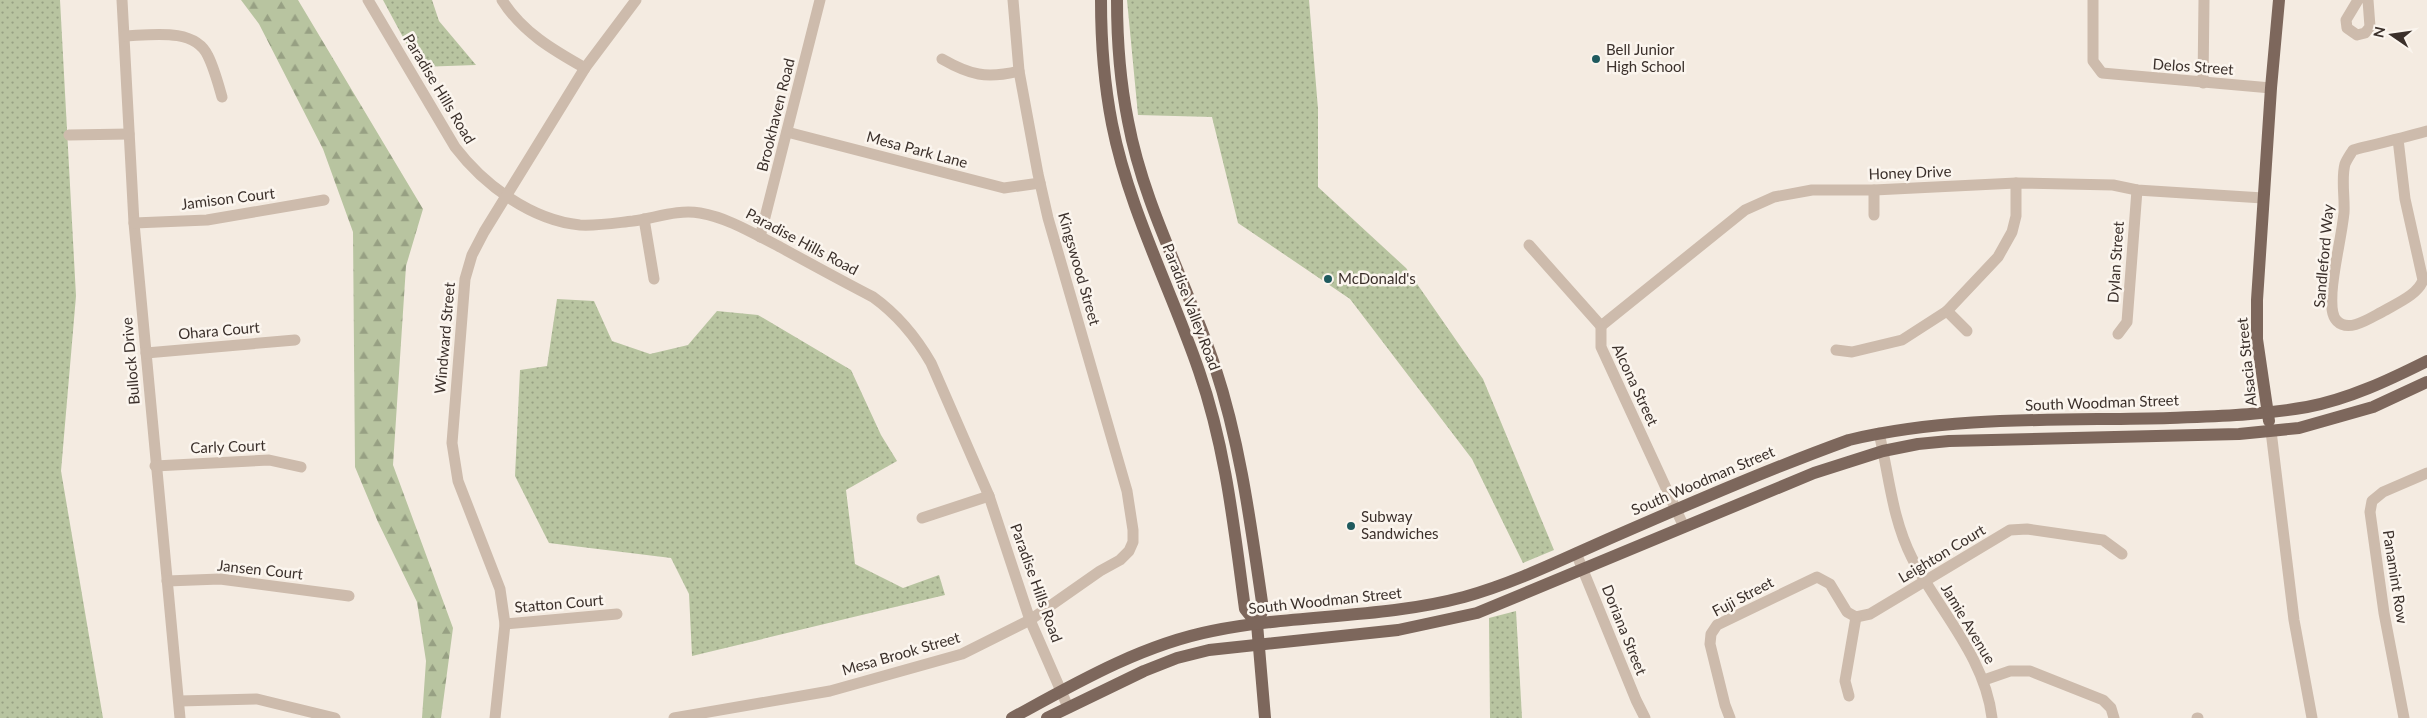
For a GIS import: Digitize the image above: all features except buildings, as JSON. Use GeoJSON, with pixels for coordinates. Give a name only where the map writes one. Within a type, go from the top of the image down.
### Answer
{"type":"FeatureCollection","features":[{"type":"Feature","properties":{"kind":"main road","name":"Paradise Valley Road"},"geometry":{"type":"LineString","coordinates":[[1101,0],[1104,77],[1112,126],[1138,212],[1199,372],[1214,422],[1229,483],[1245,609],[1256,624],[1265,718]]}},
{"type":"Feature","properties":{"kind":"main road","name":"Paradise Valley Road"},"geometry":{"type":"LineString","coordinates":[[1117,0],[1120,75],[1128,122],[1136,153],[1153,207],[1214,366],[1230,418],[1244,480],[1263,609],[1256,624]]}},
{"type":"Feature","properties":{"kind":"main road","name":"Alsacia Street"},"geometry":{"type":"LineString","coordinates":[[2271,431],[2257,339],[2257,300],[2271,88],[2279,0]]}},
{"type":"Feature","properties":{"kind":"main road","name":"South Woodman Street"},"geometry":{"type":"LineString","coordinates":[[1012,718],[1134,656],[1210,631],[1256,624],[1385,613],[1426,606],[1466,596],[1498,585],[1676,509],[1849,440],[1879,433],[1943,424],[2268,413],[2335,400],[2366,389],[2427,361]]}},
{"type":"Feature","properties":{"kind":"main road"},"geometry":{"type":"LineString","coordinates":[[1046,718],[1144,671],[1177,658],[1209,650],[1259,643],[1398,630],[1477,613],[1814,473],[1883,451],[1918,444],[1949,441],[2239,434],[2299,428],[2373,407],[2427,382]]}},
{"type":"Feature","properties":{"kind":"street","name":"Bullock Drive"},"geometry":{"type":"LineString","coordinates":[[122,0],[134,223],[155,466],[180,718]]}},
{"type":"Feature","properties":{"kind":"street","name":"Paradise Hills Road"},"geometry":{"type":"LineString","coordinates":[[368,0],[455,147],[468,164],[486,181],[535,212],[570,223],[602,225],[684,211],[701,213],[734,222],[873,297],[893,311],[921,345],[931,363],[989,496],[1030,620],[1068,707]]}},
{"type":"Feature","properties":{"kind":"street"},"geometry":{"type":"LineString","coordinates":[[502,0],[517,21],[544,45],[585,68]]}},
{"type":"Feature","properties":{"kind":"street","name":"Windward Street"},"geometry":{"type":"LineString","coordinates":[[494,718],[505,624],[500,589],[458,481],[452,444],[465,279],[477,243],[585,68],[636,0]]}},
{"type":"Feature","properties":{"kind":"street","name":"Brookhaven Road"},"geometry":{"type":"LineString","coordinates":[[760,237],[820,0]]}},
{"type":"Feature","properties":{"kind":"street","name":"Kingswood Street"},"geometry":{"type":"LineString","coordinates":[[1013,0],[1018,71],[1040,183],[1127,490],[1132,515],[1133,542]]}},
{"type":"Feature","properties":{"kind":"street","name":"Delos Street"},"geometry":{"type":"LineString","coordinates":[[2093,0],[2093,61],[2102,73],[2112,76],[2271,88]]}},
{"type":"Feature","properties":{"kind":"street"},"geometry":{"type":"LineString","coordinates":[[2203,83],[2204,0]]}},
{"type":"Feature","properties":{"kind":"street"},"geometry":{"type":"LineString","coordinates":[[2358,0],[2346,20],[2347,28],[2357,35],[2365,33],[2370,27],[2368,0]]}},
{"type":"Feature","properties":{"kind":"street"},"geometry":{"type":"LineString","coordinates":[[125,36],[174,35],[193,41],[208,54],[222,97]]}},
{"type":"Feature","properties":{"kind":"street"},"geometry":{"type":"LineString","coordinates":[[942,59],[964,71],[981,75],[1000,75],[1018,71]]}},
{"type":"Feature","properties":{"kind":"street"},"geometry":{"type":"LineString","coordinates":[[2398,139],[2427,131]]}},
{"type":"Feature","properties":{"kind":"street","name":"Mesa Park Lane"},"geometry":{"type":"LineString","coordinates":[[787,132],[1004,188],[1040,183]]}},
{"type":"Feature","properties":{"kind":"street"},"geometry":{"type":"LineString","coordinates":[[69,135],[130,134]]}},
{"type":"Feature","properties":{"kind":"street","name":"Sandleford Way"},"geometry":{"type":"LineString","coordinates":[[2398,139],[2404,199],[2423,280],[2420,287],[2414,293],[2354,325],[2341,324],[2333,316],[2332,293],[2344,211],[2345,165],[2352,150],[2398,139]]}},
{"type":"Feature","properties":{"kind":"street"},"geometry":{"type":"LineString","coordinates":[[1836,350],[1852,352],[1902,340],[1948,311],[1998,257],[2012,232],[2016,216],[2016,183]]}},
{"type":"Feature","properties":{"kind":"street","name":"Honey Drive"},"geometry":{"type":"LineString","coordinates":[[1601,326],[1745,210],[1774,197],[1812,190],[1874,190],[2016,183],[2113,185],[2137,190],[2263,198]]}},
{"type":"Feature","properties":{"kind":"street"},"geometry":{"type":"LineString","coordinates":[[1874,190],[1874,215]]}},
{"type":"Feature","properties":{"kind":"street","name":"Dylan Street"},"geometry":{"type":"LineString","coordinates":[[2118,334],[2127,322],[2137,190]]}},
{"type":"Feature","properties":{"kind":"street","name":"Jamison Court"},"geometry":{"type":"LineString","coordinates":[[134,223],[207,220],[324,200]]}},
{"type":"Feature","properties":{"kind":"street"},"geometry":{"type":"LineString","coordinates":[[644,219],[654,279]]}},
{"type":"Feature","properties":{"kind":"street"},"geometry":{"type":"LineString","coordinates":[[1529,244],[1601,326]]}},
{"type":"Feature","properties":{"kind":"street"},"geometry":{"type":"LineString","coordinates":[[1948,311],[1968,331]]}},
{"type":"Feature","properties":{"kind":"street","name":"Alcona Street"},"geometry":{"type":"LineString","coordinates":[[1601,326],[1601,346],[1684,527]]}},
{"type":"Feature","properties":{"kind":"street","name":"Ohara Court"},"geometry":{"type":"LineString","coordinates":[[146,352],[295,340]]}},
{"type":"Feature","properties":{"kind":"street","name":"Alsacia Street"},"geometry":{"type":"LineString","coordinates":[[2271,431],[2294,620],[2312,718]]}},
{"type":"Feature","properties":{"kind":"street","name":"Jamie Avenue"},"geometry":{"type":"LineString","coordinates":[[1879,433],[1893,508],[1900,532],[1926,583],[1958,632],[1984,680],[1992,718]]}},
{"type":"Feature","properties":{"kind":"street","name":"Carly Court"},"geometry":{"type":"LineString","coordinates":[[155,466],[269,460],[301,467]]}},
{"type":"Feature","properties":{"kind":"street","name":"Panamint Row"},"geometry":{"type":"LineString","coordinates":[[2404,718],[2384,613],[2370,512],[2372,501],[2383,492],[2427,474]]}},
{"type":"Feature","properties":{"kind":"street"},"geometry":{"type":"LineString","coordinates":[[922,518],[989,496]]}},
{"type":"Feature","properties":{"kind":"street","name":"Leighton Court"},"geometry":{"type":"LineString","coordinates":[[1856,617],[1870,614],[1926,583],[2010,530],[2026,529],[2103,540],[2122,554]]}},
{"type":"Feature","properties":{"kind":"street","name":"Mesa Brook Street"},"geometry":{"type":"LineString","coordinates":[[674,718],[830,691],[962,654],[1030,620],[1100,571],[1120,560],[1129,551],[1133,542]]}},
{"type":"Feature","properties":{"kind":"street","name":"Doriana Street"},"geometry":{"type":"LineString","coordinates":[[1576,553],[1636,700],[1646,718]]}},
{"type":"Feature","properties":{"kind":"street","name":"Fuji Street"},"geometry":{"type":"LineString","coordinates":[[1730,718],[1710,644],[1711,634],[1717,625],[1817,576],[1830,584],[1847,612],[1856,617]]}},
{"type":"Feature","properties":{"kind":"street","name":"Jansen Court"},"geometry":{"type":"LineString","coordinates":[[167,581],[220,579],[349,596]]}},
{"type":"Feature","properties":{"kind":"street","name":"Statton Court"},"geometry":{"type":"LineString","coordinates":[[505,624],[616,614]]}},
{"type":"Feature","properties":{"kind":"street"},"geometry":{"type":"LineString","coordinates":[[1849,696],[1844,681],[1856,617]]}},
{"type":"Feature","properties":{"kind":"street"},"geometry":{"type":"LineString","coordinates":[[1984,680],[2010,671],[2036,673],[2103,700],[2111,708],[2114,718]]}},
{"type":"Feature","properties":{"kind":"street"},"geometry":{"type":"LineString","coordinates":[[179,701],[257,699],[335,718]]}},
{"type":"Feature","properties":{"kind":"green space"},"geometry":{"type":"Polygon","coordinates":[[[0,0],[60,0],[76,296],[61,471],[103,718],[0,718],[0,0]]]}},
{"type":"Feature","properties":{"kind":"green space"},"geometry":{"type":"Polygon","coordinates":[[[241,0],[298,0],[423,209],[406,266],[393,465],[453,628],[441,718],[422,718],[426,661],[417,602],[378,522],[355,467],[353,232],[323,149],[259,24],[241,0]]]}},
{"type":"Feature","properties":{"kind":"green space"},"geometry":{"type":"Polygon","coordinates":[[[383,0],[432,0],[439,21],[476,65],[419,67],[383,0]]]}},
{"type":"Feature","properties":{"kind":"green space"},"geometry":{"type":"Polygon","coordinates":[[[1127,0],[1309,0],[1318,109],[1318,187],[1406,268],[1483,379],[1554,550],[1523,563],[1472,459],[1350,299],[1238,223],[1212,117],[1138,115],[1127,0]]]}},
{"type":"Feature","properties":{"kind":"green space"},"geometry":{"type":"Polygon","coordinates":[[[557,299],[594,301],[612,341],[650,354],[688,345],[717,311],[758,315],[851,370],[881,435],[897,461],[846,490],[855,564],[903,588],[939,575],[945,595],[692,656],[689,594],[671,558],[549,543],[515,476],[520,370],[547,366],[557,299]]]}},
{"type":"Feature","properties":{"kind":"green space"},"geometry":{"type":"Polygon","coordinates":[[[1516,611],[1522,718],[1490,718],[1489,618],[1516,611]]]}},
{"type":"Feature","properties":{"kind":"place","name":"Bell Junior High School"},"geometry":{"type":"Point","coordinates":[1596,59]}},
{"type":"Feature","properties":{"kind":"place","name":"McDonald's"},"geometry":{"type":"Point","coordinates":[1328,279]}},
{"type":"Feature","properties":{"kind":"place","name":"Subway Sandwiches"},"geometry":{"type":"Point","coordinates":[1351,526]}}]}
